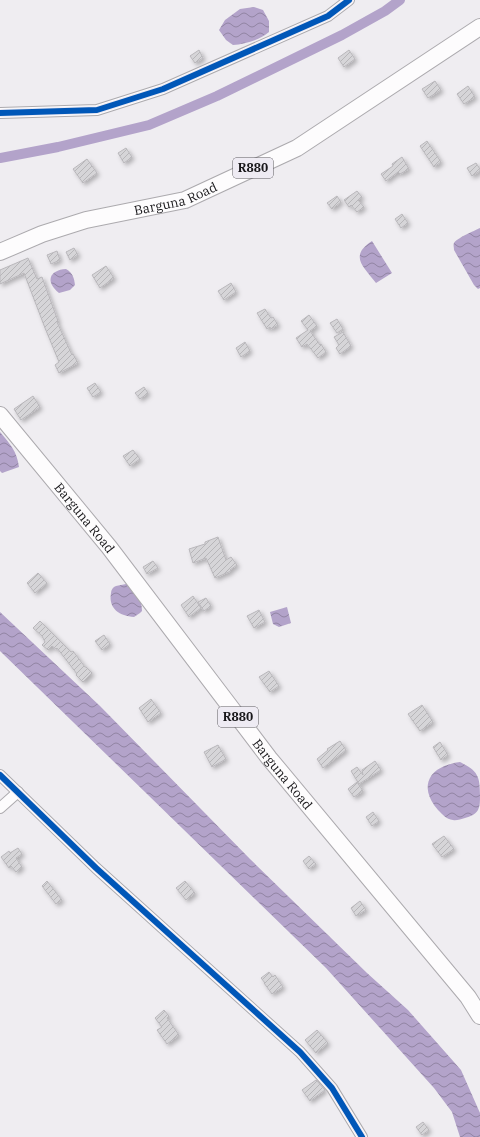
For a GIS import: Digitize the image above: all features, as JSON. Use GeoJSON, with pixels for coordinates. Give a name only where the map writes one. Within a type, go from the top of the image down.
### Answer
{"type":"FeatureCollection","features":[{"type":"Feature","properties":{"kind":"main road","name":"Barguna Road"},"geometry":{"type":"LineString","coordinates":[[0,252],[42,234],[86,220],[185,200],[296,148],[480,27]]}},
{"type":"Feature","properties":{"kind":"main road","name":"Barguna Road"},"geometry":{"type":"LineString","coordinates":[[0,415],[109,547],[269,758],[468,997],[480,1016]]}},
{"type":"Feature","properties":{"kind":"street"},"geometry":{"type":"LineString","coordinates":[[0,113],[97,110],[155,91],[328,16],[349,0]]}},
{"type":"Feature","properties":{"kind":"street"},"geometry":{"type":"LineString","coordinates":[[0,775],[96,868],[300,1052],[332,1088],[362,1137]]}},
{"type":"Feature","properties":{"kind":"street"},"geometry":{"type":"LineString","coordinates":[[0,808],[18,792]]}},
{"type":"Feature","properties":{"kind":"water"},"geometry":{"type":"Polygon","coordinates":[[[254,7],[263,10],[269,21],[269,32],[252,41],[233,45],[226,40],[219,30],[225,20],[240,9],[254,7]]]}},
{"type":"Feature","properties":{"kind":"water"},"geometry":{"type":"Polygon","coordinates":[[[480,228],[480,288],[478,289],[474,285],[454,250],[454,243],[458,239],[480,228]]]}},
{"type":"Feature","properties":{"kind":"water"},"geometry":{"type":"Polygon","coordinates":[[[372,241],[392,273],[376,283],[360,261],[361,252],[365,246],[372,241]]]}},
{"type":"Feature","properties":{"kind":"water"},"geometry":{"type":"Polygon","coordinates":[[[66,269],[73,276],[75,285],[70,290],[59,293],[52,285],[51,277],[56,272],[66,269]]]}},
{"type":"Feature","properties":{"kind":"water"},"geometry":{"type":"Polygon","coordinates":[[[0,432],[15,452],[19,467],[2,473],[0,471],[0,432]]]}},
{"type":"Feature","properties":{"kind":"water"},"geometry":{"type":"Polygon","coordinates":[[[126,584],[140,599],[142,606],[142,611],[134,617],[124,615],[116,611],[111,603],[112,589],[116,586],[126,584]]]}},
{"type":"Feature","properties":{"kind":"water"},"geometry":{"type":"Polygon","coordinates":[[[287,607],[291,623],[279,627],[273,624],[270,612],[287,607]]]}},
{"type":"Feature","properties":{"kind":"water"},"geometry":{"type":"Polygon","coordinates":[[[0,612],[100,706],[250,859],[367,973],[408,1010],[461,1070],[480,1113],[480,1137],[460,1137],[452,1112],[434,1088],[326,968],[0,651],[0,612]]]}},
{"type":"Feature","properties":{"kind":"water"},"geometry":{"type":"Polygon","coordinates":[[[460,762],[471,768],[477,775],[480,803],[477,812],[474,814],[467,818],[454,820],[446,818],[438,810],[428,793],[428,785],[434,772],[450,764],[460,762]]]}},
{"type":"Feature","properties":{"kind":"building"},"geometry":{"type":"Polygon","coordinates":[[[199,50],[203,58],[195,63],[190,56],[199,50]]]}},
{"type":"Feature","properties":{"kind":"building"},"geometry":{"type":"Polygon","coordinates":[[[349,50],[355,59],[344,67],[338,58],[349,50]]]}},
{"type":"Feature","properties":{"kind":"building"},"geometry":{"type":"Polygon","coordinates":[[[435,81],[441,90],[428,98],[422,89],[435,81]]]}},
{"type":"Feature","properties":{"kind":"building"},"geometry":{"type":"Polygon","coordinates":[[[468,86],[475,97],[464,104],[457,94],[468,86]]]}},
{"type":"Feature","properties":{"kind":"building"},"geometry":{"type":"Polygon","coordinates":[[[427,141],[441,162],[434,167],[420,146],[427,141]]]}},
{"type":"Feature","properties":{"kind":"building"},"geometry":{"type":"Polygon","coordinates":[[[126,148],[132,157],[124,163],[118,153],[126,148]]]}},
{"type":"Feature","properties":{"kind":"building"},"geometry":{"type":"Polygon","coordinates":[[[402,157],[409,169],[400,174],[398,172],[386,181],[381,174],[393,166],[392,164],[402,157]]]}},
{"type":"Feature","properties":{"kind":"building"},"geometry":{"type":"Polygon","coordinates":[[[87,159],[97,173],[83,183],[73,169],[87,159]]]}},
{"type":"Feature","properties":{"kind":"building"},"geometry":{"type":"Polygon","coordinates":[[[476,163],[480,171],[472,176],[467,168],[476,163]]]}},
{"type":"Feature","properties":{"kind":"building"},"geometry":{"type":"Polygon","coordinates":[[[357,191],[362,197],[358,200],[364,207],[357,212],[351,205],[349,207],[344,200],[357,191]]]}},
{"type":"Feature","properties":{"kind":"building"},"geometry":{"type":"Polygon","coordinates":[[[337,196],[341,202],[332,209],[327,203],[337,196]]]}},
{"type":"Feature","properties":{"kind":"building"},"geometry":{"type":"Polygon","coordinates":[[[402,214],[408,223],[401,228],[395,219],[402,214]]]}},
{"type":"Feature","properties":{"kind":"building"},"geometry":{"type":"Polygon","coordinates":[[[74,248],[78,255],[70,260],[66,252],[74,248]]]}},
{"type":"Feature","properties":{"kind":"building"},"geometry":{"type":"Polygon","coordinates":[[[57,251],[60,260],[51,264],[47,255],[57,251]]]}},
{"type":"Feature","properties":{"kind":"building"},"geometry":{"type":"Polygon","coordinates":[[[28,258],[37,279],[42,277],[58,321],[57,322],[72,355],[73,354],[78,363],[59,373],[55,365],[59,362],[24,273],[0,284],[0,270],[28,258]]]}},
{"type":"Feature","properties":{"kind":"building"},"geometry":{"type":"Polygon","coordinates":[[[106,266],[114,278],[100,288],[92,275],[106,266]]]}},
{"type":"Feature","properties":{"kind":"building"},"geometry":{"type":"Polygon","coordinates":[[[231,283],[236,292],[224,300],[218,291],[231,283]]]}},
{"type":"Feature","properties":{"kind":"building"},"geometry":{"type":"Polygon","coordinates":[[[265,309],[278,325],[271,329],[270,327],[267,329],[257,313],[265,309]]]}},
{"type":"Feature","properties":{"kind":"building"},"geometry":{"type":"Polygon","coordinates":[[[309,315],[317,326],[310,331],[326,352],[318,358],[307,344],[302,347],[296,338],[308,330],[301,321],[309,315]]]}},
{"type":"Feature","properties":{"kind":"building"},"geometry":{"type":"Polygon","coordinates":[[[337,319],[343,329],[337,333],[330,323],[337,319]]]}},
{"type":"Feature","properties":{"kind":"building"},"geometry":{"type":"Polygon","coordinates":[[[343,332],[351,346],[340,354],[336,348],[339,345],[334,337],[343,332]]]}},
{"type":"Feature","properties":{"kind":"building"},"geometry":{"type":"Polygon","coordinates":[[[245,342],[250,351],[241,357],[236,348],[245,342]]]}},
{"type":"Feature","properties":{"kind":"building"},"geometry":{"type":"Polygon","coordinates":[[[95,383],[101,392],[93,397],[87,388],[95,383]]]}},
{"type":"Feature","properties":{"kind":"building"},"geometry":{"type":"Polygon","coordinates":[[[144,387],[148,393],[140,399],[135,393],[144,387]]]}},
{"type":"Feature","properties":{"kind":"building"},"geometry":{"type":"Polygon","coordinates":[[[33,396],[40,407],[21,420],[14,409],[33,396]]]}},
{"type":"Feature","properties":{"kind":"building"},"geometry":{"type":"Polygon","coordinates":[[[133,450],[140,459],[130,466],[123,456],[133,450]]]}},
{"type":"Feature","properties":{"kind":"building"},"geometry":{"type":"Polygon","coordinates":[[[218,537],[226,560],[231,557],[237,565],[230,570],[231,571],[215,578],[206,558],[193,563],[189,549],[205,544],[205,542],[218,537]]]}},
{"type":"Feature","properties":{"kind":"building"},"geometry":{"type":"Polygon","coordinates":[[[153,561],[158,568],[147,574],[143,567],[153,561]]]}},
{"type":"Feature","properties":{"kind":"building"},"geometry":{"type":"Polygon","coordinates":[[[38,573],[47,583],[35,593],[27,583],[38,573]]]}},
{"type":"Feature","properties":{"kind":"building"},"geometry":{"type":"Polygon","coordinates":[[[193,596],[201,608],[189,617],[181,605],[193,596]]]}},
{"type":"Feature","properties":{"kind":"building"},"geometry":{"type":"Polygon","coordinates":[[[206,598],[211,606],[204,611],[198,602],[206,598]]]}},
{"type":"Feature","properties":{"kind":"building"},"geometry":{"type":"Polygon","coordinates":[[[259,610],[265,622],[254,628],[247,616],[259,610]]]}},
{"type":"Feature","properties":{"kind":"building"},"geometry":{"type":"Polygon","coordinates":[[[40,621],[71,652],[73,651],[85,667],[92,673],[83,682],[76,675],[77,674],[57,648],[56,649],[52,646],[48,650],[42,645],[45,642],[42,636],[33,628],[40,621]]]}},
{"type":"Feature","properties":{"kind":"building"},"geometry":{"type":"Polygon","coordinates":[[[104,635],[110,644],[102,650],[95,641],[104,635]]]}},
{"type":"Feature","properties":{"kind":"building"},"geometry":{"type":"Polygon","coordinates":[[[269,671],[279,686],[270,692],[259,677],[269,671]]]}},
{"type":"Feature","properties":{"kind":"building"},"geometry":{"type":"Polygon","coordinates":[[[151,699],[161,713],[148,722],[139,708],[151,699]]]}},
{"type":"Feature","properties":{"kind":"building"},"geometry":{"type":"Polygon","coordinates":[[[422,705],[433,722],[420,731],[408,714],[422,705]]]}},
{"type":"Feature","properties":{"kind":"building"},"geometry":{"type":"Polygon","coordinates":[[[340,741],[346,750],[323,768],[317,759],[328,750],[327,749],[340,741]]]}},
{"type":"Feature","properties":{"kind":"building"},"geometry":{"type":"Polygon","coordinates":[[[440,742],[448,755],[441,760],[433,747],[440,742]]]}},
{"type":"Feature","properties":{"kind":"building"},"geometry":{"type":"Polygon","coordinates":[[[218,745],[226,759],[212,767],[204,752],[218,745]]]}},
{"type":"Feature","properties":{"kind":"building"},"geometry":{"type":"Polygon","coordinates":[[[375,761],[381,770],[359,784],[351,771],[357,767],[363,775],[362,770],[375,761]]]}},
{"type":"Feature","properties":{"kind":"building"},"geometry":{"type":"Polygon","coordinates":[[[357,782],[363,791],[354,797],[348,789],[357,782]]]}},
{"type":"Feature","properties":{"kind":"building"},"geometry":{"type":"Polygon","coordinates":[[[373,812],[379,821],[372,826],[366,817],[373,812]]]}},
{"type":"Feature","properties":{"kind":"building"},"geometry":{"type":"Polygon","coordinates":[[[444,836],[454,849],[442,857],[432,844],[444,836]]]}},
{"type":"Feature","properties":{"kind":"building"},"geometry":{"type":"Polygon","coordinates":[[[18,848],[22,854],[16,858],[22,867],[16,872],[11,866],[9,868],[1,857],[9,851],[10,853],[18,848]]]}},
{"type":"Feature","properties":{"kind":"building"},"geometry":{"type":"Polygon","coordinates":[[[309,856],[316,864],[309,869],[303,861],[309,856]]]}},
{"type":"Feature","properties":{"kind":"building"},"geometry":{"type":"Polygon","coordinates":[[[47,881],[62,900],[56,904],[42,886],[47,881]]]}},
{"type":"Feature","properties":{"kind":"building"},"geometry":{"type":"Polygon","coordinates":[[[185,881],[195,893],[186,900],[176,888],[185,881]]]}},
{"type":"Feature","properties":{"kind":"building"},"geometry":{"type":"Polygon","coordinates":[[[360,901],[366,910],[356,916],[351,908],[360,901]]]}},
{"type":"Feature","properties":{"kind":"building"},"geometry":{"type":"Polygon","coordinates":[[[269,972],[273,977],[275,975],[283,987],[272,994],[261,978],[269,972]]]}},
{"type":"Feature","properties":{"kind":"building"},"geometry":{"type":"Polygon","coordinates":[[[164,1010],[169,1016],[167,1018],[179,1035],[167,1044],[157,1030],[162,1027],[155,1018],[164,1010]]]}},
{"type":"Feature","properties":{"kind":"building"},"geometry":{"type":"Polygon","coordinates":[[[317,1030],[328,1043],[316,1053],[305,1040],[317,1030]]]}},
{"type":"Feature","properties":{"kind":"building"},"geometry":{"type":"Polygon","coordinates":[[[316,1080],[325,1090],[310,1101],[302,1090],[316,1080]]]}},
{"type":"Feature","properties":{"kind":"building"},"geometry":{"type":"Polygon","coordinates":[[[423,1122],[429,1130],[422,1135],[416,1127],[423,1122]]]}},
{"type":"Feature","properties":{"kind":"waterway"},"geometry":{"type":"LineString","coordinates":[[0,158],[58,147],[149,125],[217,96],[342,35],[385,11],[400,0]]}},
{"type":"Feature","properties":{"kind":"cycle path"},"geometry":{"type":"LineString","coordinates":[[0,113],[97,110],[163,89],[328,16],[349,0]]}},
{"type":"Feature","properties":{"kind":"cycle path"},"geometry":{"type":"LineString","coordinates":[[0,775],[96,868],[300,1052],[332,1088],[362,1137]]}}]}
